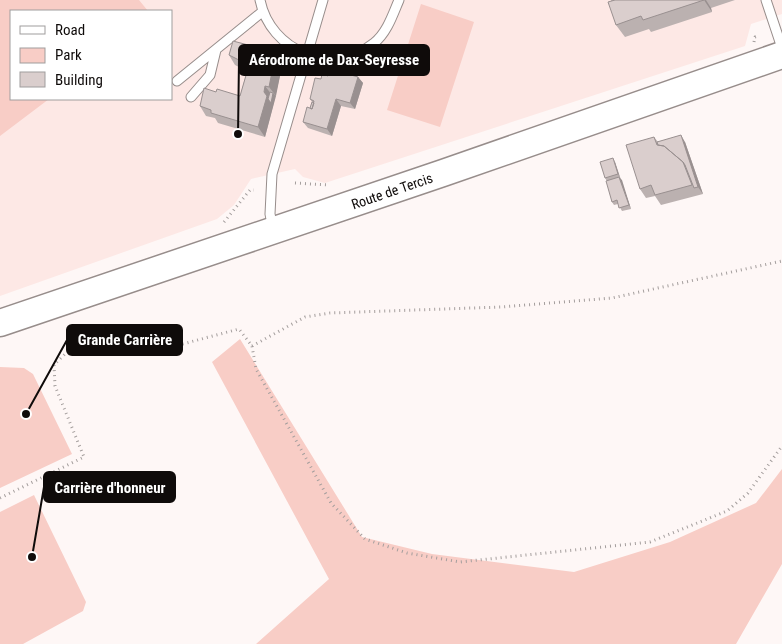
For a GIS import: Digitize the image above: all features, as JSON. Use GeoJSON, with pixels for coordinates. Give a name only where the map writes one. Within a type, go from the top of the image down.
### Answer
{"type":"FeatureCollection","features":[{"type":"Feature","properties":{"kind":"main road","name":"Route de Tercis"},"geometry":{"type":"LineString","coordinates":[[0,323],[782,55]]}},
{"type":"Feature","properties":{"kind":"lane"},"geometry":{"type":"LineString","coordinates":[[260,0],[262,12],[271,30],[284,43],[307,55],[331,58],[358,54],[376,42],[390,22],[399,0]]}},
{"type":"Feature","properties":{"kind":"lane"},"geometry":{"type":"LineString","coordinates":[[274,230],[270,214],[272,174],[323,0]]}},
{"type":"Feature","properties":{"kind":"lane"},"geometry":{"type":"LineString","coordinates":[[766,0],[782,48]]}},
{"type":"Feature","properties":{"kind":"lane"},"geometry":{"type":"LineString","coordinates":[[177,81],[262,12]]}},
{"type":"Feature","properties":{"kind":"lane"},"geometry":{"type":"LineString","coordinates":[[191,97],[210,75],[216,50]]}},
{"type":"Feature","properties":{"kind":"path"},"geometry":{"type":"LineString","coordinates":[[252,346],[305,316],[330,312],[501,307],[612,298],[782,261]]}},
{"type":"Feature","properties":{"kind":"path"},"geometry":{"type":"LineString","coordinates":[[0,498],[84,457],[55,386],[54,365],[65,354],[136,347],[175,346],[239,329],[252,346],[256,369],[331,503],[365,539],[407,553],[460,562],[650,542],[727,511],[748,492],[782,446]]}},
{"type":"Feature","properties":{"kind":"shaded area"},"geometry":{"type":"Polygon","coordinates":[[[0,0],[782,0],[782,14],[751,24],[745,46],[325,183],[303,177],[295,169],[251,179],[234,205],[217,219],[0,296],[0,0]]]}},
{"type":"Feature","properties":{"kind":"green space"},"geometry":{"type":"Polygon","coordinates":[[[0,0],[139,0],[147,10],[10,10],[10,100],[48,100],[0,136],[0,0]]]}},
{"type":"Feature","properties":{"kind":"green space"},"geometry":{"type":"Polygon","coordinates":[[[421,4],[474,22],[440,127],[387,110],[421,4]]]}},
{"type":"Feature","properties":{"kind":"green space"},"geometry":{"type":"Polygon","coordinates":[[[240,339],[362,537],[432,554],[574,572],[670,542],[756,503],[782,469],[782,564],[736,644],[256,644],[329,579],[212,362],[240,339]]]}},
{"type":"Feature","properties":{"kind":"green space"},"geometry":{"type":"Polygon","coordinates":[[[0,367],[24,368],[33,374],[72,454],[0,488],[0,367]]]}},
{"type":"Feature","properties":{"kind":"green space"},"geometry":{"type":"Polygon","coordinates":[[[34,495],[86,602],[83,611],[23,644],[0,644],[0,512],[34,495]]]}},
{"type":"Feature","properties":{"kind":"building"},"geometry":{"type":"Polygon","coordinates":[[[615,0],[704,0],[643,20],[641,16],[616,25],[608,2],[615,0]]]}},
{"type":"Feature","properties":{"kind":"building"},"geometry":{"type":"Polygon","coordinates":[[[233,41],[267,50],[273,67],[269,87],[265,86],[264,92],[267,96],[258,127],[211,113],[211,110],[200,106],[204,88],[216,92],[217,89],[240,96],[249,65],[229,55],[233,41]]]}},
{"type":"Feature","properties":{"kind":"building"},"geometry":{"type":"Polygon","coordinates":[[[330,69],[358,77],[350,103],[336,99],[327,129],[303,122],[307,107],[312,109],[314,101],[310,99],[315,78],[321,79],[322,74],[328,76],[330,69]]]}},
{"type":"Feature","properties":{"kind":"building"},"geometry":{"type":"Polygon","coordinates":[[[270,92],[273,93],[271,103],[268,99],[270,92]]]}},
{"type":"Feature","properties":{"kind":"building"},"geometry":{"type":"Polygon","coordinates":[[[681,135],[698,187],[694,188],[683,162],[664,146],[658,145],[657,142],[681,135]]]}},
{"type":"Feature","properties":{"kind":"building"},"geometry":{"type":"Polygon","coordinates":[[[654,137],[657,145],[664,146],[683,162],[692,185],[655,195],[651,185],[640,189],[626,145],[654,137]]]}},
{"type":"Feature","properties":{"kind":"building"},"geometry":{"type":"Polygon","coordinates":[[[613,158],[618,174],[605,178],[600,162],[613,158]]]}},
{"type":"Feature","properties":{"kind":"building"},"geometry":{"type":"Polygon","coordinates":[[[619,177],[629,205],[619,208],[617,200],[612,202],[606,181],[619,177]]]}},
{"type":"Feature","properties":{"kind":"place","name":"Aérodrome de Dax-Seyresse"},"geometry":{"type":"Point","coordinates":[238,134]}},
{"type":"Feature","properties":{"kind":"place","name":"Grande Carrière"},"geometry":{"type":"Point","coordinates":[26,414]}},
{"type":"Feature","properties":{"kind":"place","name":"Carrière d'honneur"},"geometry":{"type":"Point","coordinates":[32,557]}}]}
